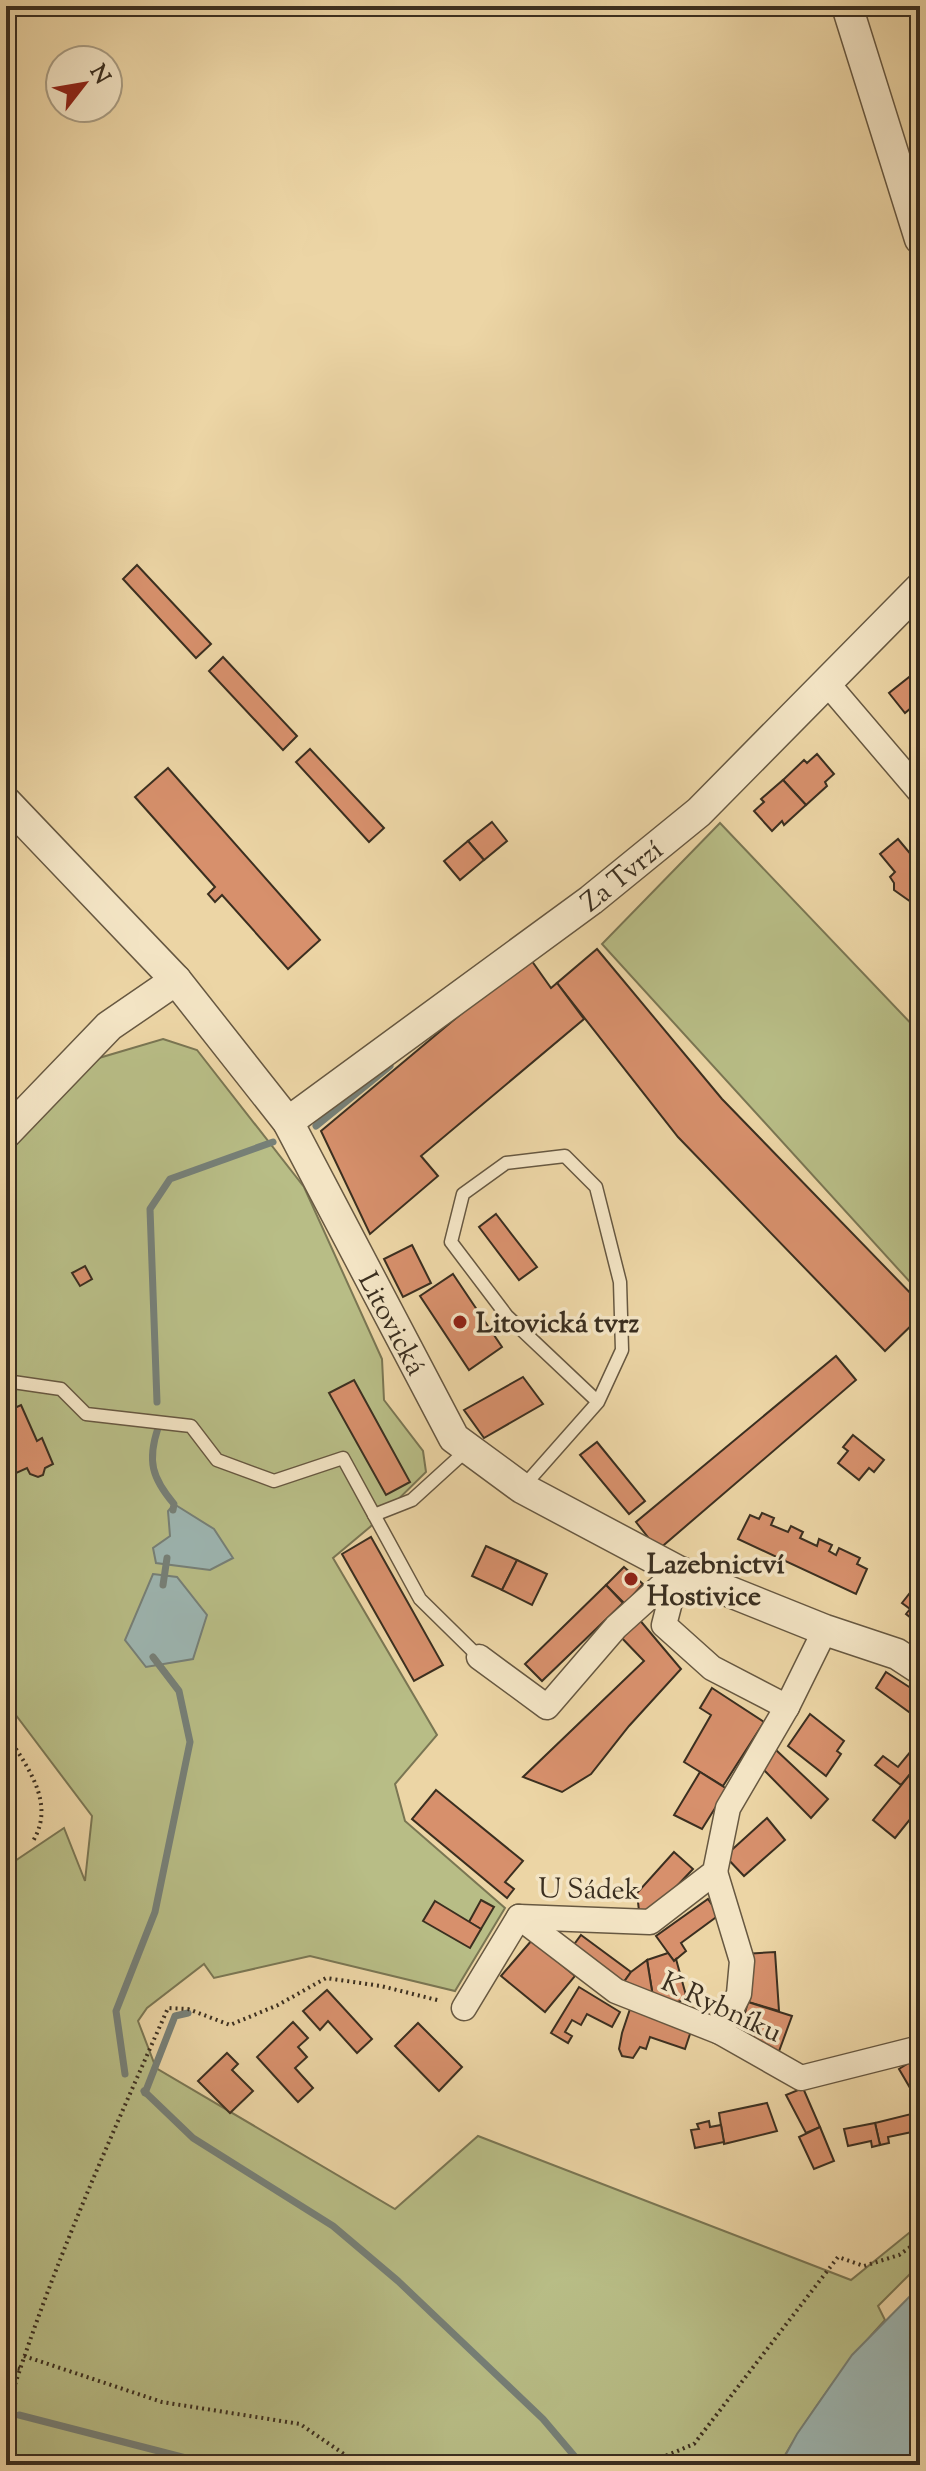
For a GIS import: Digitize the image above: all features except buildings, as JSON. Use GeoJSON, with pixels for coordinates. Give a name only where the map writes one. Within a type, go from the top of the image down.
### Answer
{"type":"FeatureCollection","features":[{"type":"Feature","properties":{"kind":"street"},"geometry":{"type":"LineString","coordinates":[[847,6],[920,239]]}},
{"type":"Feature","properties":{"kind":"street","name":"Za Tvrzí"},"geometry":{"type":"LineString","coordinates":[[288,1122],[591,900],[687,821],[920,588]]}},
{"type":"Feature","properties":{"kind":"street"},"geometry":{"type":"LineString","coordinates":[[827,683],[920,792]]}},
{"type":"Feature","properties":{"kind":"street","name":"Litovická"},"geometry":{"type":"LineString","coordinates":[[6,802],[176,980],[288,1122],[454,1438],[522,1488],[678,1571],[825,1630],[897,1654],[920,1669]]}},
{"type":"Feature","properties":{"kind":"street"},"geometry":{"type":"LineString","coordinates":[[6,1133],[109,1026],[176,980]]}},
{"type":"Feature","properties":{"kind":"street"},"geometry":{"type":"LineString","coordinates":[[479,1657],[547,1707],[616,1627],[678,1571]]}},
{"type":"Feature","properties":{"kind":"street"},"geometry":{"type":"LineString","coordinates":[[678,1571],[664,1625],[712,1668],[787,1707]]}},
{"type":"Feature","properties":{"kind":"street"},"geometry":{"type":"LineString","coordinates":[[720,2032],[739,1994],[742,1961],[715,1872],[728,1808],[787,1707],[825,1630]]}},
{"type":"Feature","properties":{"kind":"street","name":"U Sádek"},"geometry":{"type":"LineString","coordinates":[[464,2008],[519,1917],[650,1922],[715,1872]]}},
{"type":"Feature","properties":{"kind":"street","name":"K Rybníku"},"geometry":{"type":"LineString","coordinates":[[519,1917],[616,1991],[720,2032],[801,2078],[920,2048]]}},
{"type":"Feature","properties":{"kind":"lane"},"geometry":{"type":"LineString","coordinates":[[522,1488],[598,1402],[622,1350],[620,1282],[596,1187],[565,1156],[506,1163],[463,1194],[451,1242],[507,1316],[598,1402]]}},
{"type":"Feature","properties":{"kind":"lane"},"geometry":{"type":"LineString","coordinates":[[6,1381],[61,1389],[86,1414],[191,1426],[217,1460],[274,1481],[343,1458],[420,1599],[479,1657]]}},
{"type":"Feature","properties":{"kind":"lane"},"geometry":{"type":"LineString","coordinates":[[374,1515],[412,1500],[468,1449]]}},
{"type":"Feature","properties":{"kind":"path"},"geometry":{"type":"LineString","coordinates":[[6,1734],[37,1782],[42,1826],[33,1841]]}},
{"type":"Feature","properties":{"kind":"path"},"geometry":{"type":"LineString","coordinates":[[6,2413],[80,2206],[168,2008],[188,2009],[230,2025],[278,2005],[326,1978],[381,1986],[464,2008]]}},
{"type":"Feature","properties":{"kind":"path"},"geometry":{"type":"LineString","coordinates":[[644,2465],[694,2444],[838,2257],[864,2266],[899,2255],[920,2240]]}},
{"type":"Feature","properties":{"kind":"path"},"geometry":{"type":"LineString","coordinates":[[24,2356],[162,2402],[300,2424],[360,2465]]}},
{"type":"Feature","properties":{"kind":"path"},"geometry":{"type":"LineString","coordinates":[[6,2366],[20,2369]]}},
{"type":"Feature","properties":{"kind":"green space"},"geometry":{"type":"Polygon","coordinates":[[[720,823],[920,1033],[920,1293],[602,944],[720,823]]]}},
{"type":"Feature","properties":{"kind":"green space"},"geometry":{"type":"Polygon","coordinates":[[[163,1039],[197,1050],[304,1187],[382,1359],[384,1400],[423,1451],[426,1472],[333,1558],[437,1735],[395,1784],[405,1821],[505,1908],[455,1991],[310,1956],[214,1978],[204,1964],[147,2008],[138,2021],[156,2068],[395,2209],[478,2136],[851,2280],[920,2224],[920,2264],[878,2306],[885,2320],[828,2390],[779,2465],[6,2465],[6,1867],[64,1828],[85,1881],[92,1816],[6,1702],[6,1154],[99,1058],[163,1039]]]}},
{"type":"Feature","properties":{"kind":"water"},"geometry":{"type":"Polygon","coordinates":[[[174,1504],[214,1529],[233,1558],[210,1570],[156,1563],[153,1548],[170,1536],[168,1511],[174,1504]]]}},
{"type":"Feature","properties":{"kind":"water"},"geometry":{"type":"Polygon","coordinates":[[[153,1574],[177,1577],[207,1615],[193,1659],[146,1667],[125,1640],[153,1574]]]}},
{"type":"Feature","properties":{"kind":"water"},"geometry":{"type":"Polygon","coordinates":[[[920,2286],[920,2465],[780,2465],[797,2434],[852,2355],[920,2286]]]}},
{"type":"Feature","properties":{"kind":"waterway"},"geometry":{"type":"LineString","coordinates":[[316,1126],[390,1066]]}},
{"type":"Feature","properties":{"kind":"waterway"},"geometry":{"type":"LineString","coordinates":[[157,1402],[150,1209],[170,1179],[273,1142]]}},
{"type":"Feature","properties":{"kind":"waterway"},"geometry":{"type":"LineString","coordinates":[[158,1428],[152,1460],[156,1477],[174,1504],[173,1510]]}},
{"type":"Feature","properties":{"kind":"waterway"},"geometry":{"type":"LineString","coordinates":[[163,1585],[167,1558]]}},
{"type":"Feature","properties":{"kind":"waterway"},"geometry":{"type":"LineString","coordinates":[[125,2074],[116,2011],[155,1912],[190,1742],[179,1691],[153,1657]]}},
{"type":"Feature","properties":{"kind":"waterway"},"geometry":{"type":"LineString","coordinates":[[145,2093],[175,2016],[188,2013]]}},
{"type":"Feature","properties":{"kind":"waterway"},"geometry":{"type":"LineString","coordinates":[[144,2091],[193,2138],[333,2226],[398,2281],[543,2419],[582,2465]]}},
{"type":"Feature","properties":{"kind":"waterway"},"geometry":{"type":"LineString","coordinates":[[19,2415],[213,2465]]}},
{"type":"Feature","properties":{"kind":"place","name":"Litovická tvrz"},"geometry":{"type":"Point","coordinates":[460,1322]}},
{"type":"Feature","properties":{"kind":"place","name":"Lazebnictví Hostivice"},"geometry":{"type":"Point","coordinates":[631,1579]}}]}
